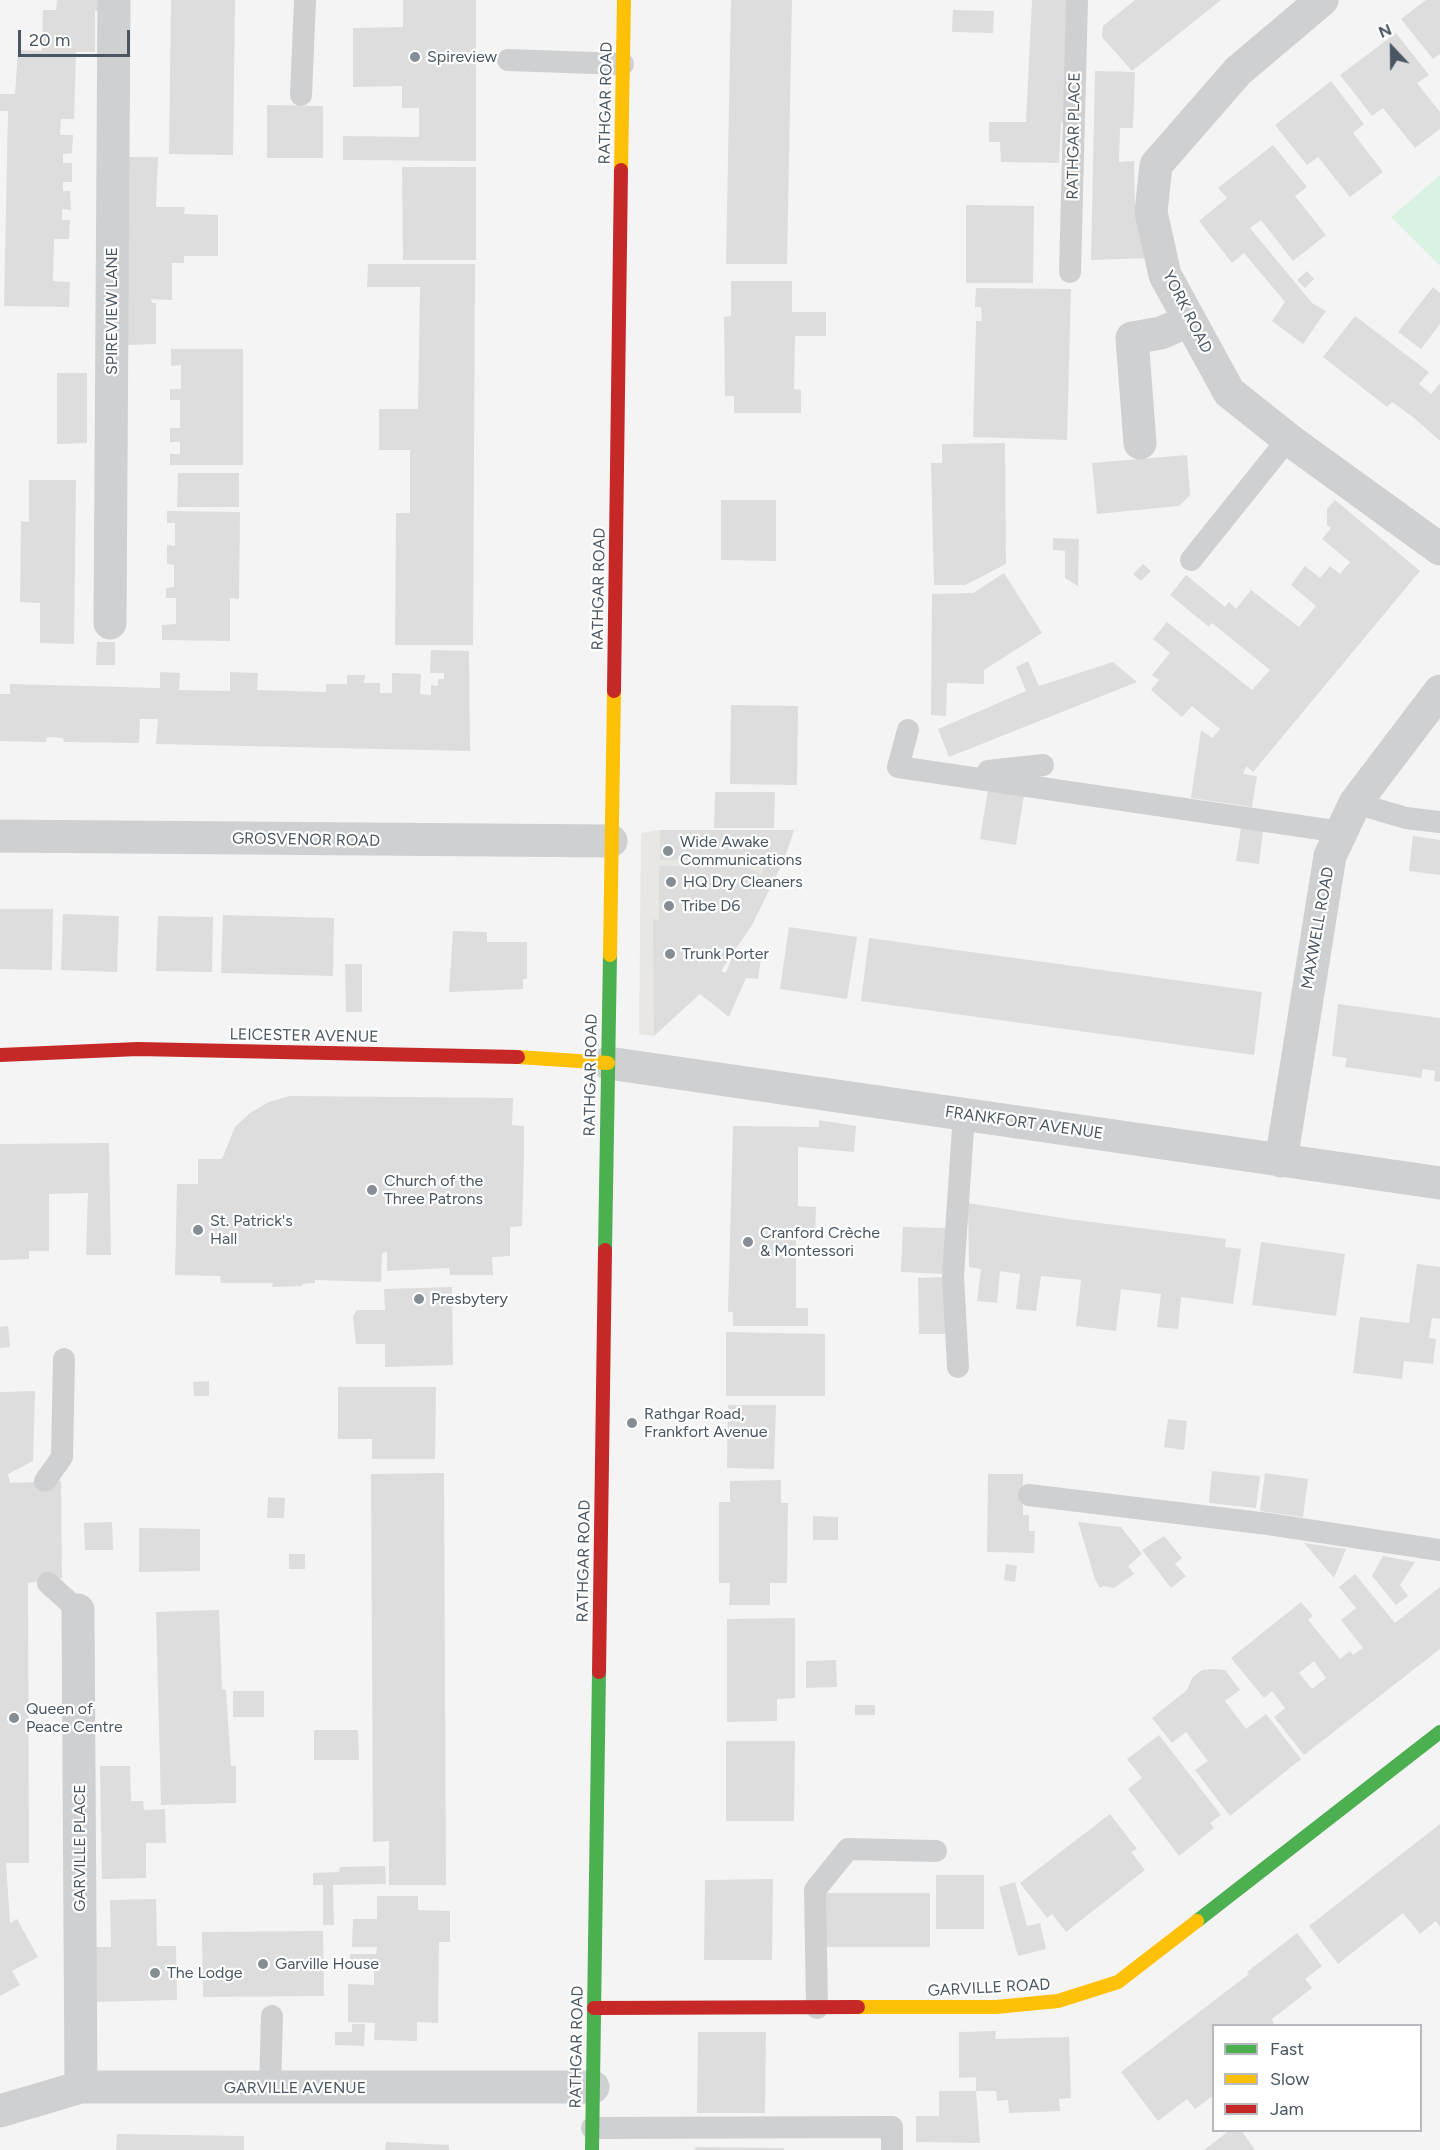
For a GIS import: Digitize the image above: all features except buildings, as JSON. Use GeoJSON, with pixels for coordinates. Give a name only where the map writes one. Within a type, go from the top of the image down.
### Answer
{"type":"FeatureCollection","features":[{"type":"Feature","properties":{"kind":"main road","name":"RATHGAR ROAD"},"geometry":{"type":"LineString","coordinates":[[592,2139],[624,0]]}},
{"type":"Feature","properties":{"kind":"main road","name":"LEICESTER AVENUE"},"geometry":{"type":"LineString","coordinates":[[0,1055],[138,1049],[561,1058],[608,1063]]}},
{"type":"Feature","properties":{"kind":"main road","name":"GARVILLE ROAD"},"geometry":{"type":"LineString","coordinates":[[594,2008],[996,2007],[1059,2001],[1118,1983],[1440,1732]]}},
{"type":"Feature","properties":{"kind":"street","name":"SPIREVIEW LANE"},"geometry":{"type":"LineString","coordinates":[[110,623],[114,0]]}},
{"type":"Feature","properties":{"kind":"street","name":"YORK ROAD"},"geometry":{"type":"LineString","coordinates":[[1322,0],[1238,71],[1156,165],[1150,212],[1166,275],[1188,321],[1229,393],[1287,439],[1440,549]]}},
{"type":"Feature","properties":{"kind":"street"},"geometry":{"type":"LineString","coordinates":[[1140,443],[1132,338],[1161,333],[1188,321]]}},
{"type":"Feature","properties":{"kind":"street","name":"MAXWELL ROAD"},"geometry":{"type":"LineString","coordinates":[[1281,1161],[1330,856],[1355,802],[1440,691]]}},
{"type":"Feature","properties":{"kind":"street","name":"GROSVENOR ROAD"},"geometry":{"type":"LineString","coordinates":[[0,836],[611,841]]}},
{"type":"Feature","properties":{"kind":"street","name":"FRANKFORT AVENUE"},"geometry":{"type":"LineString","coordinates":[[608,1063],[1440,1183]]}},
{"type":"Feature","properties":{"kind":"street","name":"GARVILLE PLACE"},"geometry":{"type":"LineString","coordinates":[[78,1610],[81,2087]]}},
{"type":"Feature","properties":{"kind":"street","name":"GARVILLE AVENUE"},"geometry":{"type":"LineString","coordinates":[[0,2111],[81,2087],[593,2087]]}},
{"type":"Feature","properties":{"kind":"lane"},"geometry":{"type":"LineString","coordinates":[[302,95],[305,0]]}},
{"type":"Feature","properties":{"kind":"lane","name":"RATHGAR PLACE"},"geometry":{"type":"LineString","coordinates":[[1070,272],[1077,0]]}},
{"type":"Feature","properties":{"kind":"lane"},"geometry":{"type":"LineString","coordinates":[[508,60],[623,64]]}},
{"type":"Feature","properties":{"kind":"lane"},"geometry":{"type":"LineString","coordinates":[[1191,560],[1287,439]]}},
{"type":"Feature","properties":{"kind":"lane"},"geometry":{"type":"LineString","coordinates":[[908,730],[898,767],[1341,832]]}},
{"type":"Feature","properties":{"kind":"lane"},"geometry":{"type":"LineString","coordinates":[[957,774],[1043,765]]}},
{"type":"Feature","properties":{"kind":"lane"},"geometry":{"type":"LineString","coordinates":[[1355,802],[1406,818],[1440,822]]}},
{"type":"Feature","properties":{"kind":"lane"},"geometry":{"type":"LineString","coordinates":[[958,1368],[953,1276],[964,1114]]}},
{"type":"Feature","properties":{"kind":"lane"},"geometry":{"type":"LineString","coordinates":[[45,1481],[62,1457],[64,1359]]}},
{"type":"Feature","properties":{"kind":"lane"},"geometry":{"type":"LineString","coordinates":[[1029,1495],[1268,1524],[1440,1550]]}},
{"type":"Feature","properties":{"kind":"lane"},"geometry":{"type":"LineString","coordinates":[[48,1583],[78,1610]]}},
{"type":"Feature","properties":{"kind":"lane"},"geometry":{"type":"LineString","coordinates":[[817,2008],[815,1890],[848,1849],[936,1851]]}},
{"type":"Feature","properties":{"kind":"lane"},"geometry":{"type":"LineString","coordinates":[[270,2088],[272,2016]]}},
{"type":"Feature","properties":{"kind":"lane"},"geometry":{"type":"LineString","coordinates":[[592,2139],[892,2127],[892,2150]]}},
{"type":"Feature","properties":{"kind":"shaded area"},"geometry":{"type":"Polygon","coordinates":[[[660,830],[794,830],[784,860],[752,925],[721,971],[654,1036],[639,1034],[641,833],[660,830]]]}},
{"type":"Feature","properties":{"kind":"green space"},"geometry":{"type":"Polygon","coordinates":[[[1440,175],[1440,266],[1391,217],[1440,175]]]}},
{"type":"Feature","properties":{"kind":"traffic: fast"},"geometry":{"type":"LineString","coordinates":[[605,1250],[610,955]]}},
{"type":"Feature","properties":{"kind":"traffic: fast"},"geometry":{"type":"LineString","coordinates":[[592,2150],[599,1672]]}},
{"type":"Feature","properties":{"kind":"traffic: fast"},"geometry":{"type":"LineString","coordinates":[[1197,1921],[1440,1732]]}},
{"type":"Feature","properties":{"kind":"traffic: slow"},"geometry":{"type":"LineString","coordinates":[[621,170],[624,0]]}},
{"type":"Feature","properties":{"kind":"traffic: slow"},"geometry":{"type":"LineString","coordinates":[[610,955],[614,691]]}},
{"type":"Feature","properties":{"kind":"traffic: slow"},"geometry":{"type":"LineString","coordinates":[[518,1057],[608,1063]]}},
{"type":"Feature","properties":{"kind":"traffic: slow"},"geometry":{"type":"LineString","coordinates":[[858,2007],[996,2007],[1058,2001],[1118,1982],[1197,1921]]}},
{"type":"Feature","properties":{"kind":"traffic: jam"},"geometry":{"type":"LineString","coordinates":[[614,691],[621,170]]}},
{"type":"Feature","properties":{"kind":"traffic: jam"},"geometry":{"type":"LineString","coordinates":[[0,1055],[138,1049],[518,1057]]}},
{"type":"Feature","properties":{"kind":"traffic: jam"},"geometry":{"type":"LineString","coordinates":[[599,1672],[605,1250]]}},
{"type":"Feature","properties":{"kind":"traffic: jam"},"geometry":{"type":"LineString","coordinates":[[594,2008],[858,2007]]}},
{"type":"Feature","properties":{"kind":"place","name":"Spireview"},"geometry":{"type":"Point","coordinates":[415,57]}},
{"type":"Feature","properties":{"kind":"place","name":"Wide Awake Communications"},"geometry":{"type":"Point","coordinates":[668,851]}},
{"type":"Feature","properties":{"kind":"place","name":"HQ Dry Cleaners"},"geometry":{"type":"Point","coordinates":[671,882]}},
{"type":"Feature","properties":{"kind":"place","name":"Tribe D6"},"geometry":{"type":"Point","coordinates":[669,906]}},
{"type":"Feature","properties":{"kind":"place","name":"Trunk Porter"},"geometry":{"type":"Point","coordinates":[670,954]}},
{"type":"Feature","properties":{"kind":"place","name":"Church of the Three Patrons"},"geometry":{"type":"Point","coordinates":[372,1190]}},
{"type":"Feature","properties":{"kind":"place","name":"St. Patrick's Hall"},"geometry":{"type":"Point","coordinates":[198,1230]}},
{"type":"Feature","properties":{"kind":"place","name":"Cranford Crèche & Montessori"},"geometry":{"type":"Point","coordinates":[748,1242]}},
{"type":"Feature","properties":{"kind":"place","name":"Presbytery"},"geometry":{"type":"Point","coordinates":[419,1299]}},
{"type":"Feature","properties":{"kind":"place","name":"Rathgar Road, Frankfort Avenue"},"geometry":{"type":"Point","coordinates":[632,1423]}},
{"type":"Feature","properties":{"kind":"place","name":"Queen of Peace Centre"},"geometry":{"type":"Point","coordinates":[14,1718]}},
{"type":"Feature","properties":{"kind":"place","name":"Garville House"},"geometry":{"type":"Point","coordinates":[263,1964]}},
{"type":"Feature","properties":{"kind":"place","name":"The Lodge"},"geometry":{"type":"Point","coordinates":[155,1973]}}]}
